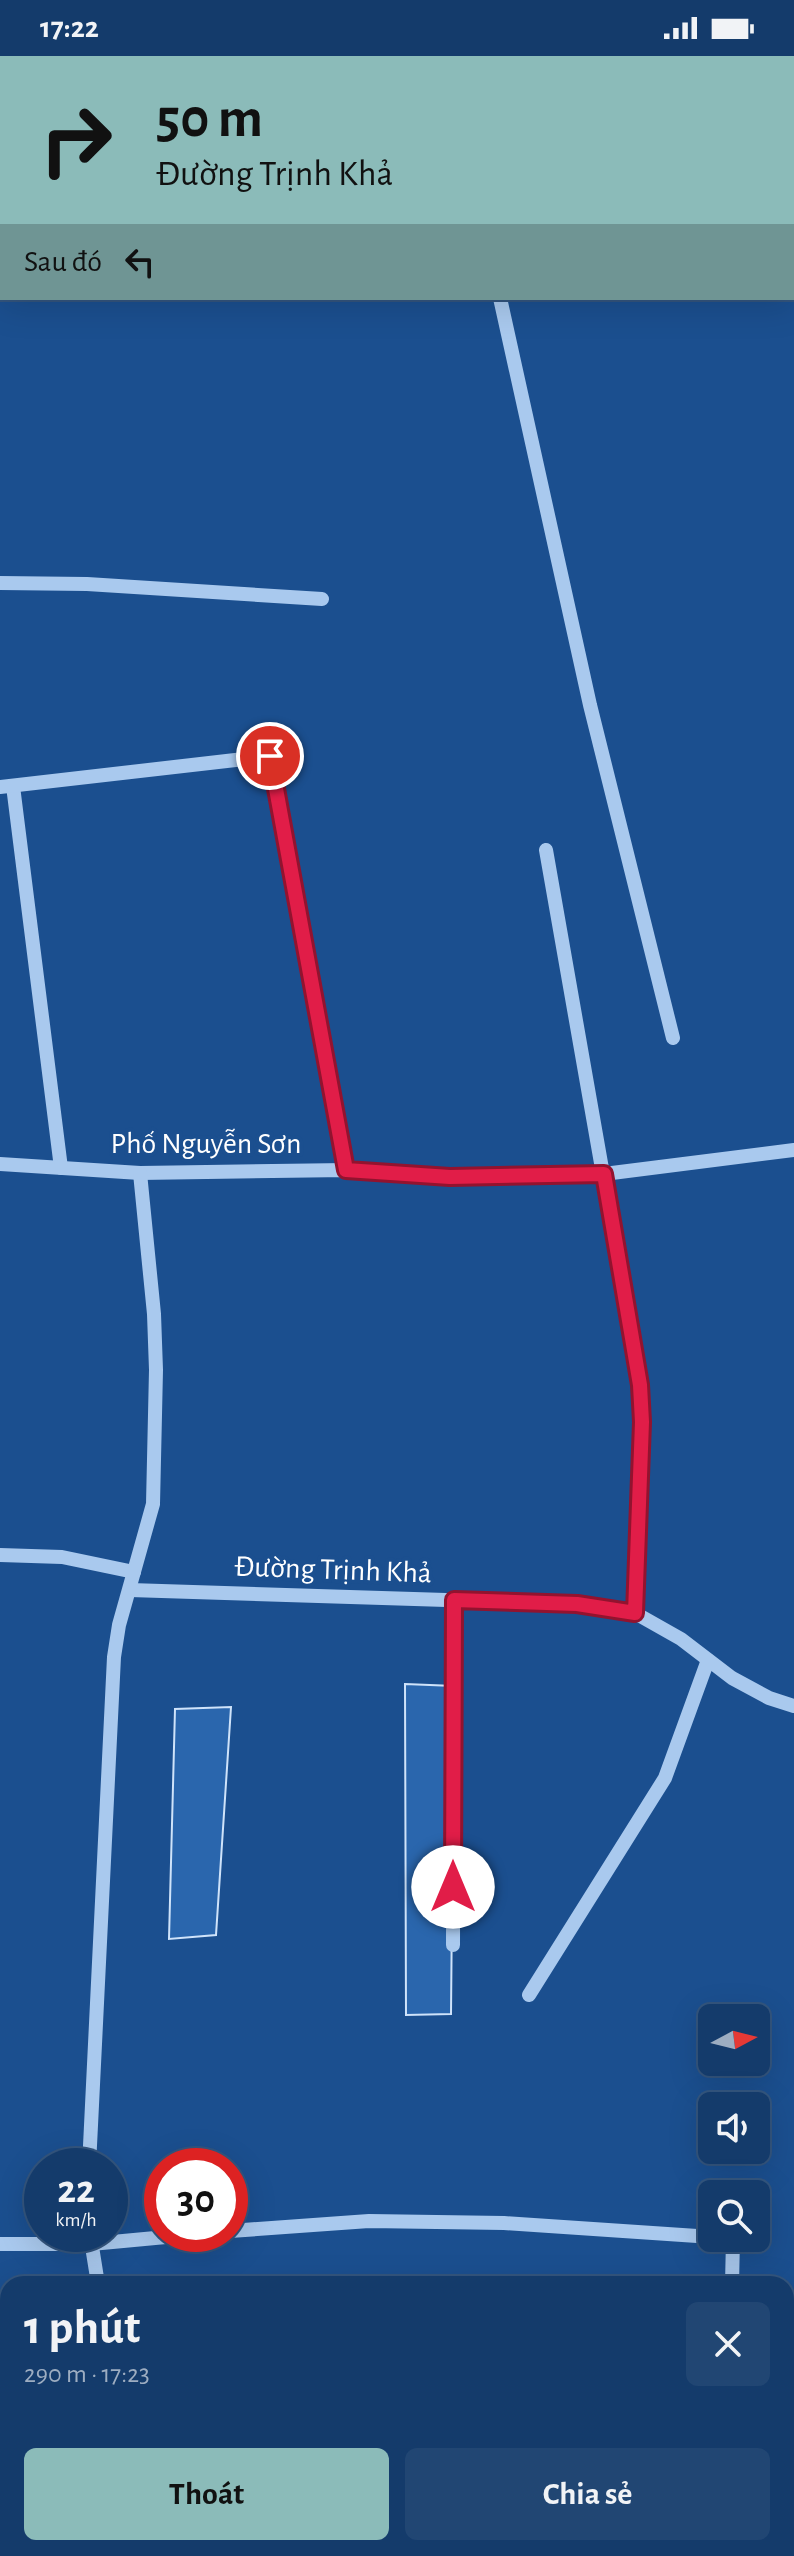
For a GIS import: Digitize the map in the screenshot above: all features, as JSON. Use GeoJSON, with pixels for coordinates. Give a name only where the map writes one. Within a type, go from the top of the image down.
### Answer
{"type":"FeatureCollection","features":[{"type":"Feature","properties":{"kind":"street"},"geometry":{"type":"LineString","coordinates":[[500,300],[590,705],[673,1038]]}},
{"type":"Feature","properties":{"kind":"street"},"geometry":{"type":"LineString","coordinates":[[0,583],[87,584],[322,599]]}},
{"type":"Feature","properties":{"kind":"street"},"geometry":{"type":"LineString","coordinates":[[61,1168],[7,787],[270,756],[346,1170]]}},
{"type":"Feature","properties":{"kind":"street"},"geometry":{"type":"LineString","coordinates":[[546,850],[640,1385],[642,1422],[635,1613]]}},
{"type":"Feature","properties":{"kind":"street","name":"Phố Nguyễn Sơn"},"geometry":{"type":"LineString","coordinates":[[0,1164],[140,1173],[346,1170],[450,1177],[604,1174],[794,1150]]}},
{"type":"Feature","properties":{"kind":"street"},"geometry":{"type":"LineString","coordinates":[[90,2148],[114,1657],[119,1625],[153,1504],[154,1314],[140,1173]]}},
{"type":"Feature","properties":{"kind":"street"},"geometry":{"type":"LineString","coordinates":[[0,1555],[62,1557],[134,1572]]}},
{"type":"Feature","properties":{"kind":"street","name":"Đường Trịnh Khả"},"geometry":{"type":"LineString","coordinates":[[130,1590],[577,1604],[635,1613],[681,1639],[732,1678],[769,1698],[794,1706]]}},
{"type":"Feature","properties":{"kind":"street"},"geometry":{"type":"LineString","coordinates":[[453,1945],[454,1600]]}},
{"type":"Feature","properties":{"kind":"street"},"geometry":{"type":"LineString","coordinates":[[529,1995],[665,1778],[708,1660]]}},
{"type":"Feature","properties":{"kind":"street"},"geometry":{"type":"LineString","coordinates":[[248,2230],[369,2221],[459,2222],[698,2236]]}},
{"type":"Feature","properties":{"kind":"street"},"geometry":{"type":"LineString","coordinates":[[0,2244],[24,2243]]}},
{"type":"Feature","properties":{"kind":"street"},"geometry":{"type":"LineString","coordinates":[[92,2252],[97,2276]]}},
{"type":"Feature","properties":{"kind":"street"},"geometry":{"type":"LineString","coordinates":[[732,2276],[733,2252]]}},
{"type":"Feature","properties":{"kind":"building"},"geometry":{"type":"Polygon","coordinates":[[[405,1684],[454,1686],[451,2014],[406,2015],[405,1684]]]}},
{"type":"Feature","properties":{"kind":"building"},"geometry":{"type":"Polygon","coordinates":[[[231,1707],[216,1935],[169,1939],[175,1709],[231,1707]]]}},
{"type":"Feature","properties":{"kind":"route"},"geometry":{"type":"LineString","coordinates":[[270,756],[346,1170],[450,1177],[604,1174],[640,1385],[642,1422],[635,1613],[577,1604],[454,1600],[453,1887]]}}]}
